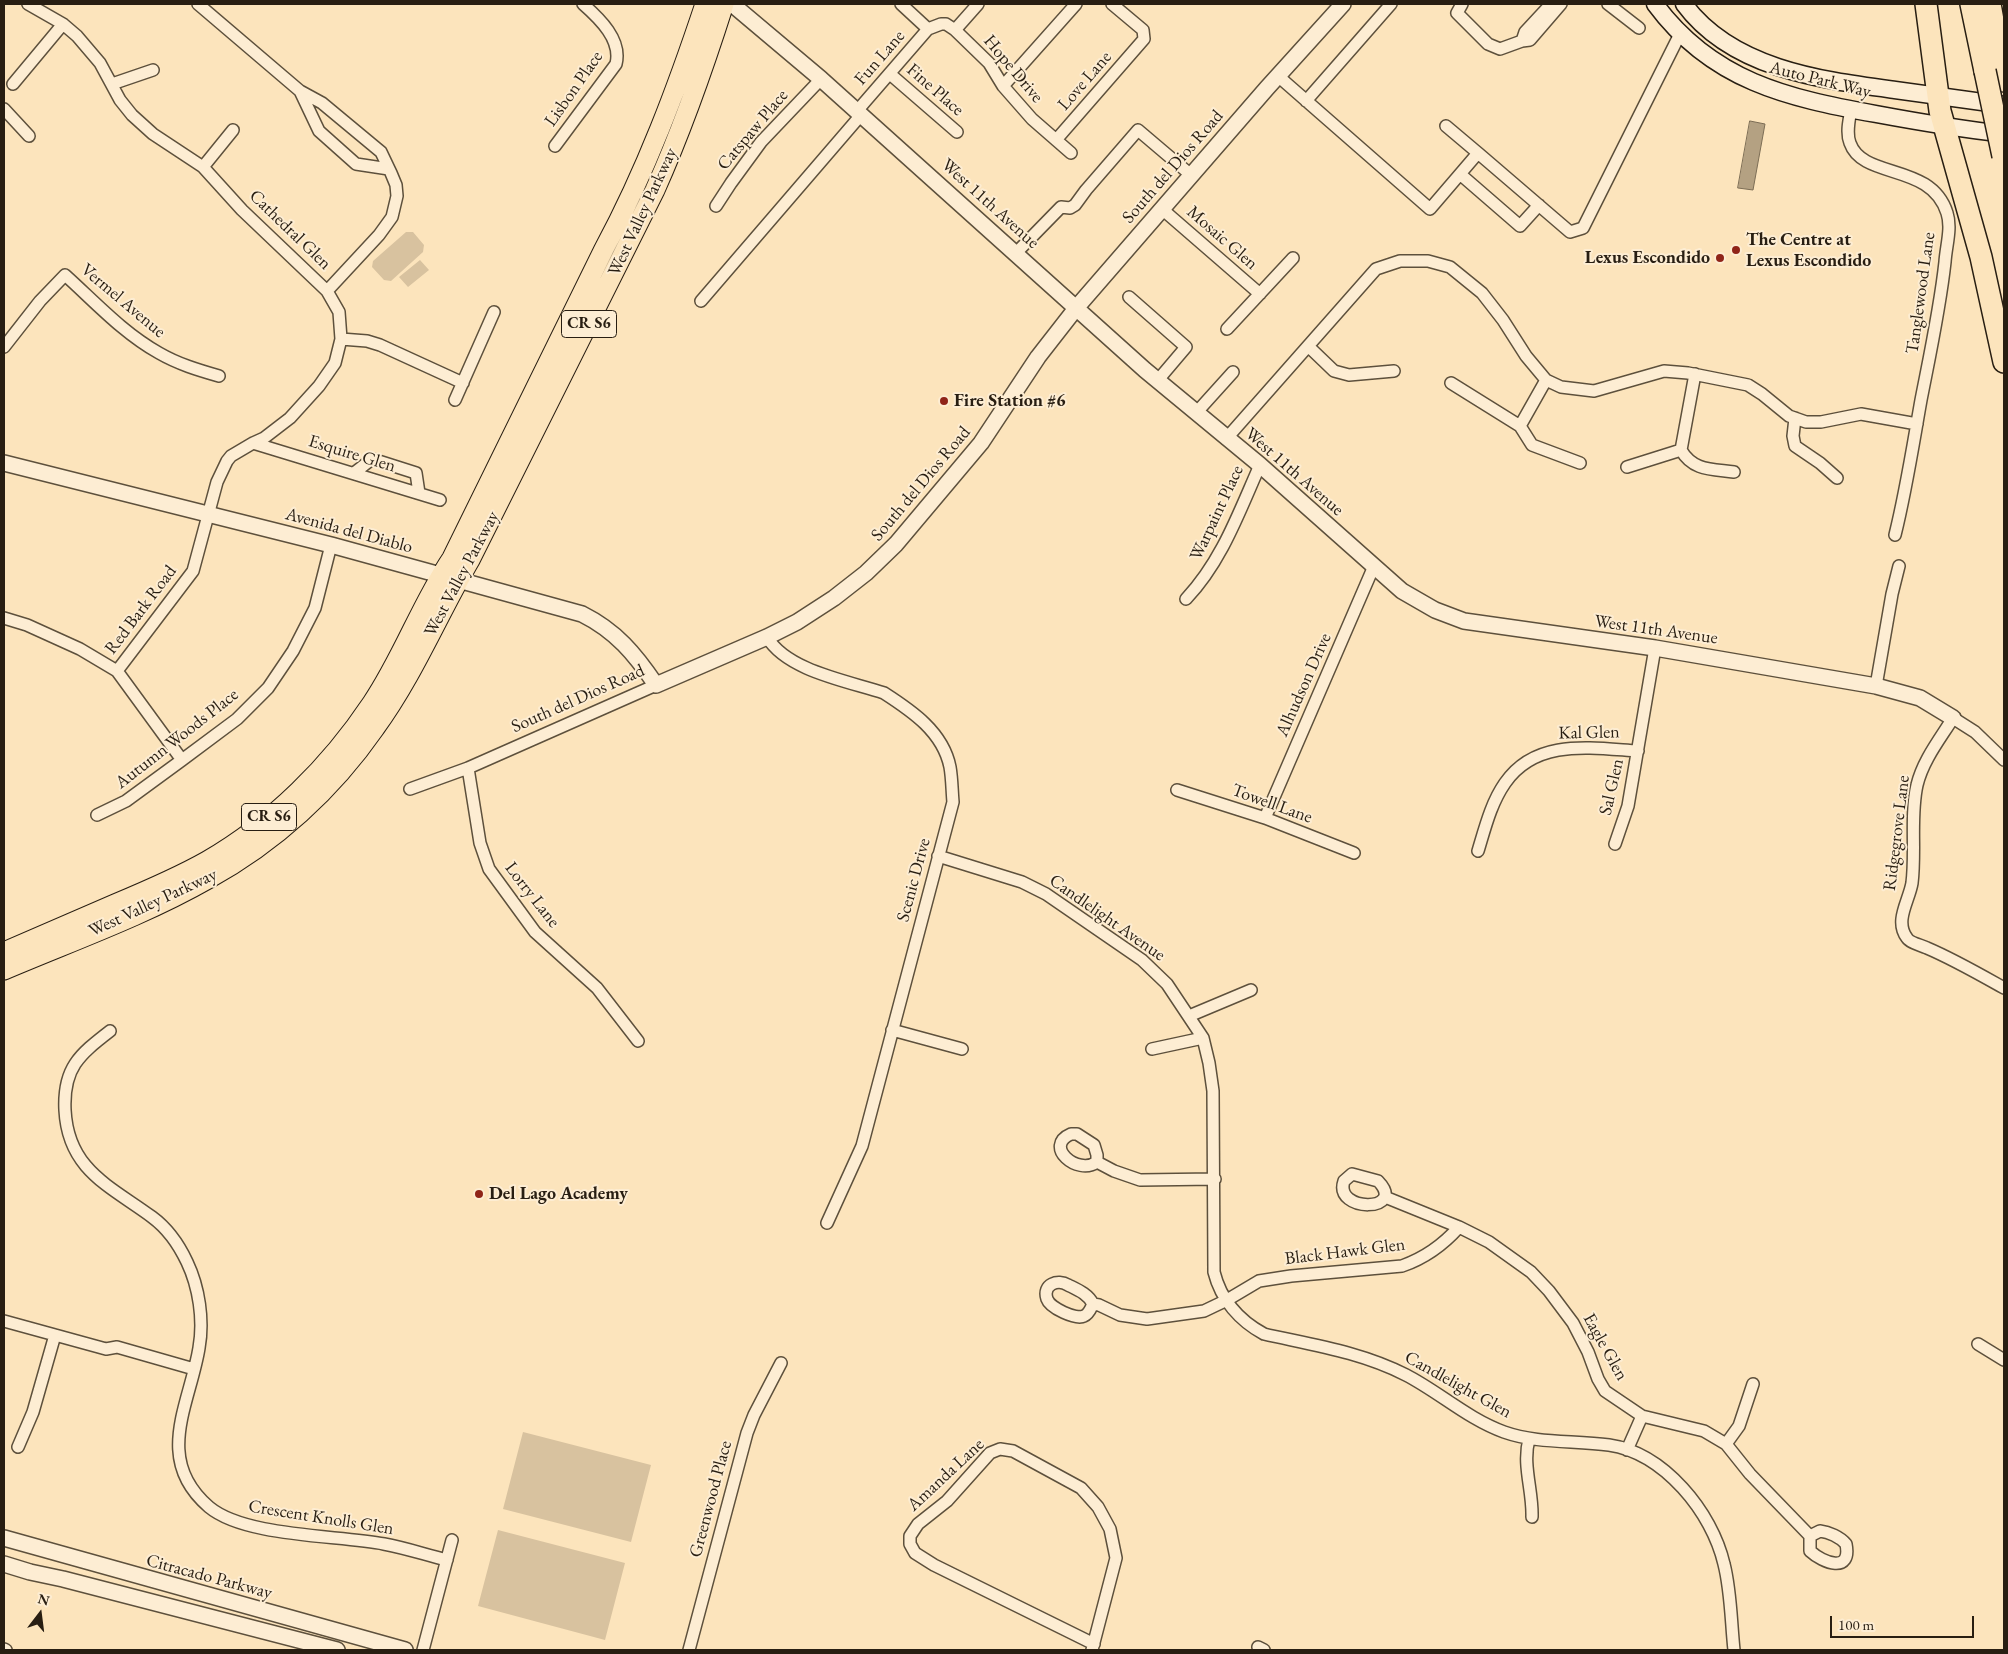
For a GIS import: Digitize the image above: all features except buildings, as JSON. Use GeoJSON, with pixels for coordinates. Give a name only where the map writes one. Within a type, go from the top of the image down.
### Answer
{"type":"FeatureCollection","features":[{"type":"Feature","properties":{"kind":"highway"},"geometry":{"type":"LineString","coordinates":[[1926,4],[1937,96],[1981,257],[2004,362]]}},
{"type":"Feature","properties":{"kind":"highway"},"geometry":{"type":"LineString","coordinates":[[1971,4],[1998,77]]}},
{"type":"Feature","properties":{"kind":"highway"},"geometry":{"type":"LineString","coordinates":[[1990,4],[1998,77],[2003,160]]}},
{"type":"Feature","properties":{"kind":"main road","name":"West Valley Parkway"},"geometry":{"type":"LineString","coordinates":[[4,970],[169,900],[254,851],[315,799],[346,766],[375,728],[398,695],[450,577],[452,558],[530,396],[629,203],[658,135],[705,4]]}},
{"type":"Feature","properties":{"kind":"main road","name":"West Valley Parkway"},"geometry":{"type":"LineString","coordinates":[[4,952],[170,880],[208,861],[240,840],[272,815],[325,765],[360,721],[450,577],[479,542],[655,190],[692,100],[724,4]]}},
{"type":"Feature","properties":{"kind":"main road","name":"Auto Park Way"},"geometry":{"type":"LineString","coordinates":[[1655,4],[1680,34],[1717,63],[1759,86],[1810,102],[1944,127],[2004,134]]}},
{"type":"Feature","properties":{"kind":"main road","name":"Auto Park Way"},"geometry":{"type":"LineString","coordinates":[[1684,4],[1712,33],[1752,57],[1788,71],[1821,80],[2004,105]]}},
{"type":"Feature","properties":{"kind":"main road"},"geometry":{"type":"LineString","coordinates":[[1759,86],[1774,81],[1830,94],[1838,93],[1851,84]]}},
{"type":"Feature","properties":{"kind":"street"},"geometry":{"type":"LineString","coordinates":[[198,4],[300,90],[322,103],[381,152],[389,169],[396,185],[397,196],[392,217],[379,235],[327,291]]}},
{"type":"Feature","properties":{"kind":"street","name":"Lisbon Place"},"geometry":{"type":"LineString","coordinates":[[555,146],[616,64],[618,56],[614,39],[595,14],[583,4]]}},
{"type":"Feature","properties":{"kind":"street","name":"West 11th Avenue"},"geometry":{"type":"LineString","coordinates":[[732,4],[821,79],[1158,380],[1260,465],[1402,591],[1435,610],[1464,621],[1656,648],[1876,686],[1920,698],[1953,718]]}},
{"type":"Feature","properties":{"kind":"street"},"geometry":{"type":"LineString","coordinates":[[901,4],[928,28],[946,24],[956,30],[978,4]]}},
{"type":"Feature","properties":{"kind":"street"},"geometry":{"type":"LineString","coordinates":[[1003,86],[1076,4]]}},
{"type":"Feature","properties":{"kind":"street","name":"Love Lane"},"geometry":{"type":"LineString","coordinates":[[1056,140],[1144,39],[1143,30],[1112,4]]}},
{"type":"Feature","properties":{"kind":"street","name":"South del Dios Road"},"geometry":{"type":"LineString","coordinates":[[410,789],[468,768],[767,637],[797,622],[834,598],[866,573],[896,544],[981,443],[1038,357],[1077,307],[1343,4]]}},
{"type":"Feature","properties":{"kind":"street"},"geometry":{"type":"LineString","coordinates":[[1306,101],[1391,4]]}},
{"type":"Feature","properties":{"kind":"street"},"geometry":{"type":"LineString","coordinates":[[1462,4],[1456,13],[1494,48],[1500,49],[1530,40],[1561,4]]}},
{"type":"Feature","properties":{"kind":"street"},"geometry":{"type":"LineString","coordinates":[[1522,41],[1525,32],[1551,4]]}},
{"type":"Feature","properties":{"kind":"street"},"geometry":{"type":"LineString","coordinates":[[1608,4],[1638,28]]}},
{"type":"Feature","properties":{"kind":"street","name":"Cathedral Glen"},"geometry":{"type":"LineString","coordinates":[[33,5],[78,36],[100,63],[120,100],[132,115],[153,134],[203,167],[242,210],[327,291],[339,312],[341,339],[335,363],[319,386],[286,422],[264,438],[231,456],[217,482],[209,514]]}},
{"type":"Feature","properties":{"kind":"street"},"geometry":{"type":"LineString","coordinates":[[14,84],[63,24]]}},
{"type":"Feature","properties":{"kind":"street","name":"Fun Lane"},"geometry":{"type":"LineString","coordinates":[[700,302],[928,28]]}},
{"type":"Feature","properties":{"kind":"street","name":"Hope Drive"},"geometry":{"type":"LineString","coordinates":[[956,30],[989,63],[1003,86],[1032,119],[1071,153]]}},
{"type":"Feature","properties":{"kind":"street"},"geometry":{"type":"LineString","coordinates":[[1446,126],[1570,232],[1583,228],[1680,34]]}},
{"type":"Feature","properties":{"kind":"street"},"geometry":{"type":"LineString","coordinates":[[112,84],[153,70]]}},
{"type":"Feature","properties":{"kind":"street","name":"Fine Place"},"geometry":{"type":"LineString","coordinates":[[890,74],[957,132]]}},
{"type":"Feature","properties":{"kind":"street"},"geometry":{"type":"LineString","coordinates":[[1278,76],[1430,209],[1478,153]]}},
{"type":"Feature","properties":{"kind":"street","name":"Catspaw Place"},"geometry":{"type":"LineString","coordinates":[[716,206],[730,183],[761,142],[821,79]]}},
{"type":"Feature","properties":{"kind":"street"},"geometry":{"type":"LineString","coordinates":[[300,90],[319,131],[356,164],[389,169]]}},
{"type":"Feature","properties":{"kind":"street"},"geometry":{"type":"LineString","coordinates":[[4,109],[30,136]]}},
{"type":"Feature","properties":{"kind":"street","name":"Tanglewood Lane"},"geometry":{"type":"LineString","coordinates":[[1851,110],[1848,125],[1849,142],[1854,152],[1863,160],[1908,175],[1928,185],[1939,197],[1948,213],[1949,231],[1944,283],[1895,535]]}},
{"type":"Feature","properties":{"kind":"street"},"geometry":{"type":"LineString","coordinates":[[203,167],[233,130]]}},
{"type":"Feature","properties":{"kind":"street"},"geometry":{"type":"LineString","coordinates":[[1016,252],[1061,207],[1070,208],[1075,205],[1138,130],[1191,175]]}},
{"type":"Feature","properties":{"kind":"street"},"geometry":{"type":"LineString","coordinates":[[1460,174],[1520,226],[1539,205]]}},
{"type":"Feature","properties":{"kind":"street","name":"Mosaic Glen"},"geometry":{"type":"LineString","coordinates":[[1162,209],[1260,294]]}},
{"type":"Feature","properties":{"kind":"street","name":"Mosaic Glen"},"geometry":{"type":"LineString","coordinates":[[1227,329],[1293,258]]}},
{"type":"Feature","properties":{"kind":"street"},"geometry":{"type":"LineString","coordinates":[[1226,438],[1376,269],[1400,261],[1428,261],[1450,267],[1482,293],[1504,320],[1526,356],[1546,380],[1561,387],[1594,391],[1664,371],[1695,374],[1748,385],[1789,416],[1806,422],[1821,422],[1861,414],[1917,424]]}},
{"type":"Feature","properties":{"kind":"street","name":"Vermel Avenue"},"geometry":{"type":"LineString","coordinates":[[4,347],[40,301],[65,275],[133,336],[158,353],[188,367],[219,376]]}},
{"type":"Feature","properties":{"kind":"street"},"geometry":{"type":"LineString","coordinates":[[1128,297],[1186,347],[1158,380]]}},
{"type":"Feature","properties":{"kind":"street"},"geometry":{"type":"LineString","coordinates":[[456,400],[494,312]]}},
{"type":"Feature","properties":{"kind":"street"},"geometry":{"type":"LineString","coordinates":[[341,339],[367,341],[380,345],[463,383]]}},
{"type":"Feature","properties":{"kind":"street"},"geometry":{"type":"LineString","coordinates":[[1308,346],[1334,371],[1350,375],[1394,371]]}},
{"type":"Feature","properties":{"kind":"street"},"geometry":{"type":"LineString","coordinates":[[1196,413],[1233,372]]}},
{"type":"Feature","properties":{"kind":"street"},"geometry":{"type":"LineString","coordinates":[[1695,374],[1681,450],[1687,460],[1699,467],[1734,472]]}},
{"type":"Feature","properties":{"kind":"street"},"geometry":{"type":"LineString","coordinates":[[1520,426],[1546,380]]}},
{"type":"Feature","properties":{"kind":"street"},"geometry":{"type":"LineString","coordinates":[[1451,383],[1520,426],[1532,445],[1580,463]]}},
{"type":"Feature","properties":{"kind":"street"},"geometry":{"type":"LineString","coordinates":[[1795,418],[1793,436],[1795,446],[1837,478]]}},
{"type":"Feature","properties":{"kind":"street","name":"Esquire Glen"},"geometry":{"type":"LineString","coordinates":[[253,443],[440,500]]}},
{"type":"Feature","properties":{"kind":"street"},"geometry":{"type":"LineString","coordinates":[[1626,467],[1681,450]]}},
{"type":"Feature","properties":{"kind":"street"},"geometry":{"type":"LineString","coordinates":[[354,474],[372,459],[416,473],[419,493]]}},
{"type":"Feature","properties":{"kind":"street","name":"Avenida del Diablo"},"geometry":{"type":"LineString","coordinates":[[4,463],[331,545],[574,612],[597,622],[619,638],[644,666],[656,685]]}},
{"type":"Feature","properties":{"kind":"street","name":"Warpaint Place"},"geometry":{"type":"LineString","coordinates":[[1186,599],[1203,582],[1219,556],[1260,465]]}},
{"type":"Feature","properties":{"kind":"street","name":"Red Bark Road"},"geometry":{"type":"LineString","coordinates":[[117,670],[193,571],[209,514]]}},
{"type":"Feature","properties":{"kind":"street","name":"Autumn Woods Place"},"geometry":{"type":"LineString","coordinates":[[97,815],[126,801],[182,760],[237,719],[268,688],[293,651],[314,608],[331,545]]}},
{"type":"Feature","properties":{"kind":"street","name":"Alhudson Drive"},"geometry":{"type":"LineString","coordinates":[[1265,818],[1374,566]]}},
{"type":"Feature","properties":{"kind":"street"},"geometry":{"type":"LineString","coordinates":[[1876,686],[1892,594],[1899,566]]}},
{"type":"Feature","properties":{"kind":"street"},"geometry":{"type":"LineString","coordinates":[[4,618],[27,625],[80,649],[117,670],[182,760]]}},
{"type":"Feature","properties":{"kind":"street","name":"Scenic Drive"},"geometry":{"type":"LineString","coordinates":[[767,637],[772,646],[786,658],[806,668],[884,692],[928,725],[944,749],[950,767],[953,802],[862,1146],[827,1223]]}},
{"type":"Feature","properties":{"kind":"street","name":"Sal Glen"},"geometry":{"type":"LineString","coordinates":[[1615,844],[1628,806],[1656,648]]}},
{"type":"Feature","properties":{"kind":"street"},"geometry":{"type":"LineString","coordinates":[[1953,718],[1975,732],[2004,760]]}},
{"type":"Feature","properties":{"kind":"street","name":"Ridgegrove Lane"},"geometry":{"type":"LineString","coordinates":[[1953,718],[1930,753],[1917,785],[1914,865],[1911,886],[1901,921],[1902,930],[1908,940],[1932,950],[2004,988]]}},
{"type":"Feature","properties":{"kind":"street","name":"Kal Glen"},"geometry":{"type":"LineString","coordinates":[[1478,851],[1495,801],[1504,784],[1514,772],[1529,760],[1547,752],[1563,748],[1638,750]]}},
{"type":"Feature","properties":{"kind":"street","name":"Lorry Lane"},"geometry":{"type":"LineString","coordinates":[[468,768],[480,843],[490,868],[535,932],[597,988],[638,1041]]}},
{"type":"Feature","properties":{"kind":"street","name":"Towell Lane"},"geometry":{"type":"LineString","coordinates":[[1176,790],[1265,818],[1354,853]]}},
{"type":"Feature","properties":{"kind":"street","name":"Candlelight Avenue"},"geometry":{"type":"LineString","coordinates":[[938,856],[1022,882],[1046,894],[1142,960],[1167,984],[1189,1016],[1203,1038],[1210,1063],[1213,1091],[1214,1272],[1227,1300]]}},
{"type":"Feature","properties":{"kind":"street"},"geometry":{"type":"LineString","coordinates":[[1189,1016],[1251,990]]}},
{"type":"Feature","properties":{"kind":"street"},"geometry":{"type":"LineString","coordinates":[[892,1030],[962,1049]]}},
{"type":"Feature","properties":{"kind":"street","name":"Crescent Knolls Glen"},"geometry":{"type":"LineString","coordinates":[[110,1031],[83,1052],[74,1065],[65,1092],[65,1121],[68,1134],[79,1159],[88,1170],[114,1192],[154,1218],[168,1232],[187,1262],[194,1280],[200,1316],[199,1348],[182,1415],[178,1441],[185,1473],[198,1496],[223,1516],[248,1525],[385,1544],[447,1560]]}},
{"type":"Feature","properties":{"kind":"street"},"geometry":{"type":"LineString","coordinates":[[1152,1049],[1203,1038]]}},
{"type":"Feature","properties":{"kind":"street"},"geometry":{"type":"LineString","coordinates":[[1096,1162],[1114,1172],[1140,1180],[1214,1179]]}},
{"type":"Feature","properties":{"kind":"street","name":"Eagle Glen"},"geometry":{"type":"LineString","coordinates":[[1385,1197],[1459,1227],[1489,1242],[1531,1272],[1549,1291],[1573,1323],[1605,1391],[1642,1416],[1704,1431],[1726,1444],[1750,1474],[1810,1536]]}},
{"type":"Feature","properties":{"kind":"street","name":"Black Hawk Glen"},"geometry":{"type":"LineString","coordinates":[[1093,1304],[1120,1315],[1147,1319],[1204,1310],[1227,1300],[1259,1281],[1268,1279],[1402,1266],[1419,1260],[1433,1251],[1447,1241],[1459,1227]]}},
{"type":"Feature","properties":{"kind":"street","name":"Candlelight Glen"},"geometry":{"type":"LineString","coordinates":[[1227,1300],[1234,1312],[1253,1328],[1264,1334],[1365,1357],[1407,1376],[1481,1422],[1504,1432],[1529,1439],[1610,1445],[1628,1450],[1650,1461],[1678,1483],[1704,1514],[1720,1548],[1725,1566],[1734,1650]]}},
{"type":"Feature","properties":{"kind":"street"},"geometry":{"type":"LineString","coordinates":[[4,1321],[106,1349],[117,1347],[194,1369]]}},
{"type":"Feature","properties":{"kind":"street"},"geometry":{"type":"LineString","coordinates":[[18,1447],[34,1412],[55,1335]]}},
{"type":"Feature","properties":{"kind":"street"},"geometry":{"type":"LineString","coordinates":[[1978,1344],[2004,1360]]}},
{"type":"Feature","properties":{"kind":"street","name":"Greenwood Place"},"geometry":{"type":"LineString","coordinates":[[689,1650],[747,1433],[754,1415],[782,1363]]}},
{"type":"Feature","properties":{"kind":"street"},"geometry":{"type":"LineString","coordinates":[[1726,1444],[1739,1426],[1753,1384]]}},
{"type":"Feature","properties":{"kind":"street"},"geometry":{"type":"LineString","coordinates":[[1628,1450],[1642,1416]]}},
{"type":"Feature","properties":{"kind":"street"},"geometry":{"type":"LineString","coordinates":[[1529,1439],[1526,1452],[1533,1498],[1532,1517]]}},
{"type":"Feature","properties":{"kind":"street","name":"Amanda Lane"},"geometry":{"type":"LineString","coordinates":[[1000,1448],[1013,1451],[1081,1488],[1098,1507],[1110,1530],[1116,1558],[1093,1647],[934,1565],[915,1553],[910,1544],[910,1536],[918,1524],[947,1501],[990,1453],[1000,1448]]}},
{"type":"Feature","properties":{"kind":"street","name":"Citracado Parkway"},"geometry":{"type":"LineString","coordinates":[[4,1538],[405,1650]]}},
{"type":"Feature","properties":{"kind":"street"},"geometry":{"type":"LineString","coordinates":[[423,1650],[452,1540]]}},
{"type":"Feature","properties":{"kind":"street"},"geometry":{"type":"LineString","coordinates":[[4,1564],[337,1650]]}},
{"type":"Feature","properties":{"kind":"shaded area"},"geometry":{"type":"Polygon","coordinates":[[[1750,121],[1765,124],[1753,190],[1738,188],[1750,121]]]}},
{"type":"Feature","properties":{"kind":"shaded area"},"geometry":{"type":"Polygon","coordinates":[[[406,232],[413,232],[424,245],[423,252],[391,281],[384,280],[372,267],[373,261],[406,232]]]}},
{"type":"Feature","properties":{"kind":"shaded area"},"geometry":{"type":"Polygon","coordinates":[[[420,260],[429,270],[408,287],[399,277],[420,260]]]}},
{"type":"Feature","properties":{"kind":"shaded area"},"geometry":{"type":"Polygon","coordinates":[[[523,1432],[651,1465],[631,1542],[503,1509],[523,1432]]]}},
{"type":"Feature","properties":{"kind":"shaded area"},"geometry":{"type":"Polygon","coordinates":[[[498,1530],[625,1563],[605,1640],[478,1606],[498,1530]]]}},
{"type":"Feature","properties":{"kind":"place","name":"The Centre at Lexus Escondido"},"geometry":{"type":"Point","coordinates":[1736,250]}},
{"type":"Feature","properties":{"kind":"place","name":"Lexus Escondido"},"geometry":{"type":"Point","coordinates":[1720,258]}},
{"type":"Feature","properties":{"kind":"place","name":"Fire Station #6"},"geometry":{"type":"Point","coordinates":[944,401]}},
{"type":"Feature","properties":{"kind":"place","name":"Del Lago Academy"},"geometry":{"type":"Point","coordinates":[479,1194]}}]}
